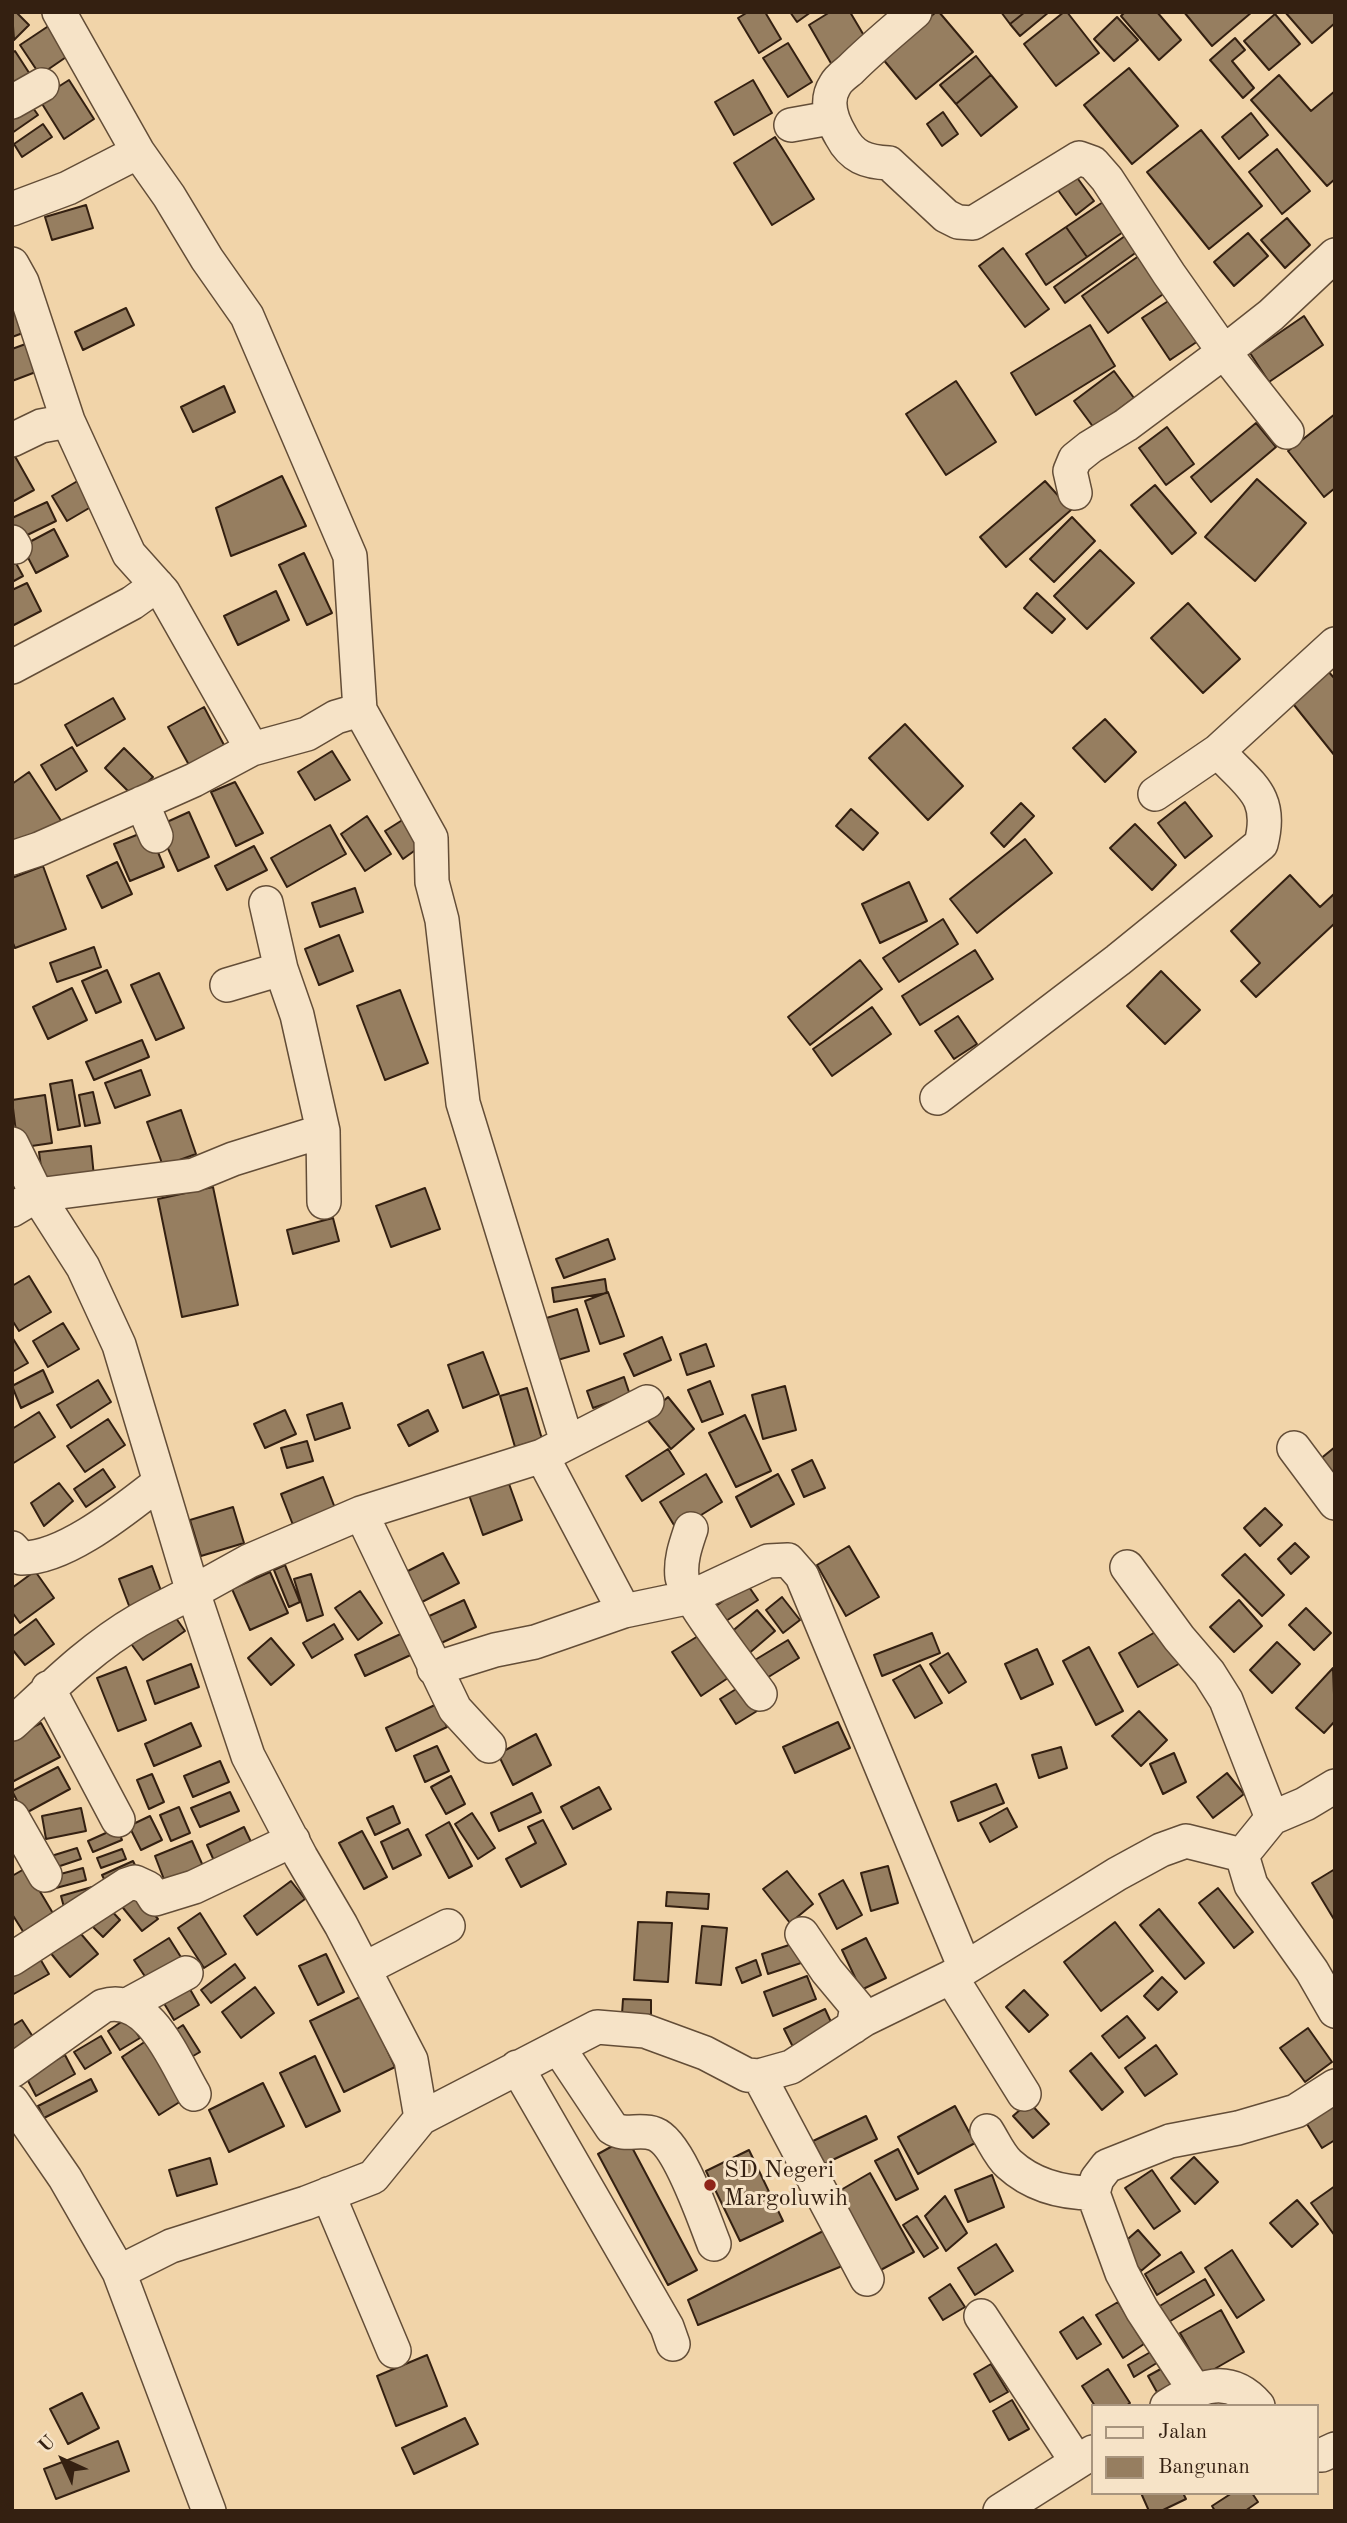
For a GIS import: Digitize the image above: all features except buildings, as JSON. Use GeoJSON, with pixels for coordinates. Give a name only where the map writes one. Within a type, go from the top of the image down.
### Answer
{"type":"FeatureCollection","features":[{"type":"Feature","properties":{"kind":"street"},"geometry":{"type":"LineString","coordinates":[[59,12],[138,152],[169,196],[206,259],[247,316],[350,556],[360,710],[431,838],[432,882],[442,920],[463,1103],[555,1449],[624,1611]]}},
{"type":"Feature","properties":{"kind":"street"},"geometry":{"type":"LineString","coordinates":[[915,12],[865,54],[834,85],[830,118],[843,141],[857,157],[870,162],[889,163],[946,216],[958,222],[972,223],[1079,158],[1093,163],[1107,178],[1169,274],[1224,352],[1287,432]]}},
{"type":"Feature","properties":{"kind":"street"},"geometry":{"type":"LineString","coordinates":[[12,102],[42,85]]}},
{"type":"Feature","properties":{"kind":"street"},"geometry":{"type":"LineString","coordinates":[[791,125],[830,118]]}},
{"type":"Feature","properties":{"kind":"street"},"geometry":{"type":"LineString","coordinates":[[12,209],[68,188],[138,152]]}},
{"type":"Feature","properties":{"kind":"street"},"geometry":{"type":"LineString","coordinates":[[1075,493],[1070,471],[1075,459],[1126,425],[1224,352],[1271,315],[1335,255]]}},
{"type":"Feature","properties":{"kind":"street"},"geometry":{"type":"LineString","coordinates":[[12,264],[22,282],[68,421],[130,554],[158,585],[252,749]]}},
{"type":"Feature","properties":{"kind":"street"},"geometry":{"type":"LineString","coordinates":[[12,440],[41,426],[68,421]]}},
{"type":"Feature","properties":{"kind":"street"},"geometry":{"type":"LineString","coordinates":[[16,655],[132,603],[158,585]]}},
{"type":"Feature","properties":{"kind":"street"},"geometry":{"type":"LineString","coordinates":[[1155,794],[1229,741],[1335,644]]}},
{"type":"Feature","properties":{"kind":"street"},"geometry":{"type":"LineString","coordinates":[[12,858],[39,849],[194,780],[252,749],[307,734],[336,717],[360,710]]}},
{"type":"Feature","properties":{"kind":"street"},"geometry":{"type":"LineString","coordinates":[[937,1097],[1118,960],[1261,844],[1265,828],[1264,803],[1248,781],[1229,741]]}},
{"type":"Feature","properties":{"kind":"street"},"geometry":{"type":"LineString","coordinates":[[142,803],[156,836]]}},
{"type":"Feature","properties":{"kind":"street"},"geometry":{"type":"LineString","coordinates":[[266,903],[281,969],[297,1015],[323,1132],[324,1202]]}},
{"type":"Feature","properties":{"kind":"street"},"geometry":{"type":"LineString","coordinates":[[227,985],[281,969]]}},
{"type":"Feature","properties":{"kind":"street"},"geometry":{"type":"LineString","coordinates":[[24,1203],[194,1175],[233,1159],[323,1132]]}},
{"type":"Feature","properties":{"kind":"street"},"geometry":{"type":"LineString","coordinates":[[12,1144],[24,1203],[83,1267],[119,1345],[193,1592],[248,1756],[411,2060],[421,2118]]}},
{"type":"Feature","properties":{"kind":"street"},"geometry":{"type":"LineString","coordinates":[[13,1720],[48,1688],[138,1620],[250,1561],[360,1514],[555,1449],[647,1402]]}},
{"type":"Feature","properties":{"kind":"street"},"geometry":{"type":"LineString","coordinates":[[1294,1448],[1335,1503]]}},
{"type":"Feature","properties":{"kind":"street"},"geometry":{"type":"LineString","coordinates":[[12,1548],[21,1558],[47,1555],[108,1521],[160,1482]]}},
{"type":"Feature","properties":{"kind":"street"},"geometry":{"type":"LineString","coordinates":[[360,1514],[455,1709],[489,1746]]}},
{"type":"Feature","properties":{"kind":"street"},"geometry":{"type":"LineString","coordinates":[[691,1529],[683,1553],[682,1578],[691,1597],[760,1694]]}},
{"type":"Feature","properties":{"kind":"street"},"geometry":{"type":"LineString","coordinates":[[434,1668],[495,1650],[535,1642],[624,1611],[691,1597],[768,1561],[788,1560],[802,1576],[958,1973],[1024,2094]]}},
{"type":"Feature","properties":{"kind":"street"},"geometry":{"type":"LineString","coordinates":[[1127,1567],[1179,1638],[1209,1673],[1226,1700],[1272,1818]]}},
{"type":"Feature","properties":{"kind":"street"},"geometry":{"type":"LineString","coordinates":[[48,1688],[118,1820]]}},
{"type":"Feature","properties":{"kind":"street"},"geometry":{"type":"LineString","coordinates":[[1242,1855],[1272,1818],[1305,1804],[1335,1786]]}},
{"type":"Feature","properties":{"kind":"street"},"geometry":{"type":"LineString","coordinates":[[12,1818],[45,1875]]}},
{"type":"Feature","properties":{"kind":"street"},"geometry":{"type":"LineString","coordinates":[[12,1959],[126,1885],[135,1882],[148,1888],[155,1899],[194,1887],[292,1840]]}},
{"type":"Feature","properties":{"kind":"street"},"geometry":{"type":"LineString","coordinates":[[119,2272],[171,2246],[373,2177],[421,2118],[597,2027],[645,2031],[705,2053],[747,2075],[759,2076],[791,2067],[853,2027],[958,1973],[1117,1874],[1161,1850],[1186,1841],[1242,1855]]}},
{"type":"Feature","properties":{"kind":"street"},"geometry":{"type":"LineString","coordinates":[[1242,1855],[1251,1885],[1312,1971],[1335,2011]]}},
{"type":"Feature","properties":{"kind":"street"},"geometry":{"type":"LineString","coordinates":[[364,1969],[448,1926]]}},
{"type":"Feature","properties":{"kind":"street"},"geometry":{"type":"LineString","coordinates":[[802,1934],[827,1971],[857,2007],[853,2027]]}},
{"type":"Feature","properties":{"kind":"street"},"geometry":{"type":"LineString","coordinates":[[12,2071],[67,2029],[103,2006],[113,2003],[127,2004],[186,1973]]}},
{"type":"Feature","properties":{"kind":"street"},"geometry":{"type":"LineString","coordinates":[[127,2004],[153,2024],[194,2094]]}},
{"type":"Feature","properties":{"kind":"street"},"geometry":{"type":"LineString","coordinates":[[558,2047],[612,2128],[620,2133],[653,2133],[664,2139],[676,2152],[715,2244]]}},
{"type":"Feature","properties":{"kind":"street"},"geometry":{"type":"LineString","coordinates":[[517,2067],[667,2327],[673,2344]]}},
{"type":"Feature","properties":{"kind":"street"},"geometry":{"type":"LineString","coordinates":[[759,2076],[867,2279]]}},
{"type":"Feature","properties":{"kind":"street"},"geometry":{"type":"LineString","coordinates":[[1256,2404],[1250,2397],[1230,2386],[1181,2397],[1142,2310],[1122,2273],[1093,2193],[1097,2179],[1107,2166],[1170,2141],[1238,2127],[1296,2111],[1335,2087]]}},
{"type":"Feature","properties":{"kind":"street"},"geometry":{"type":"LineString","coordinates":[[12,2101],[65,2178],[119,2272],[209,2511]]}},
{"type":"Feature","properties":{"kind":"street"},"geometry":{"type":"LineString","coordinates":[[987,2131],[1007,2163],[1028,2178],[1071,2193],[1093,2193]]}},
{"type":"Feature","properties":{"kind":"street"},"geometry":{"type":"LineString","coordinates":[[328,2194],[394,2351]]}},
{"type":"Feature","properties":{"kind":"street"},"geometry":{"type":"LineString","coordinates":[[981,2316],[1085,2457],[1000,2511]]}},
{"type":"Feature","properties":{"kind":"place","name":"SD Negeri Margoluwih"},"geometry":{"type":"Point","coordinates":[710,2185]}}]}
